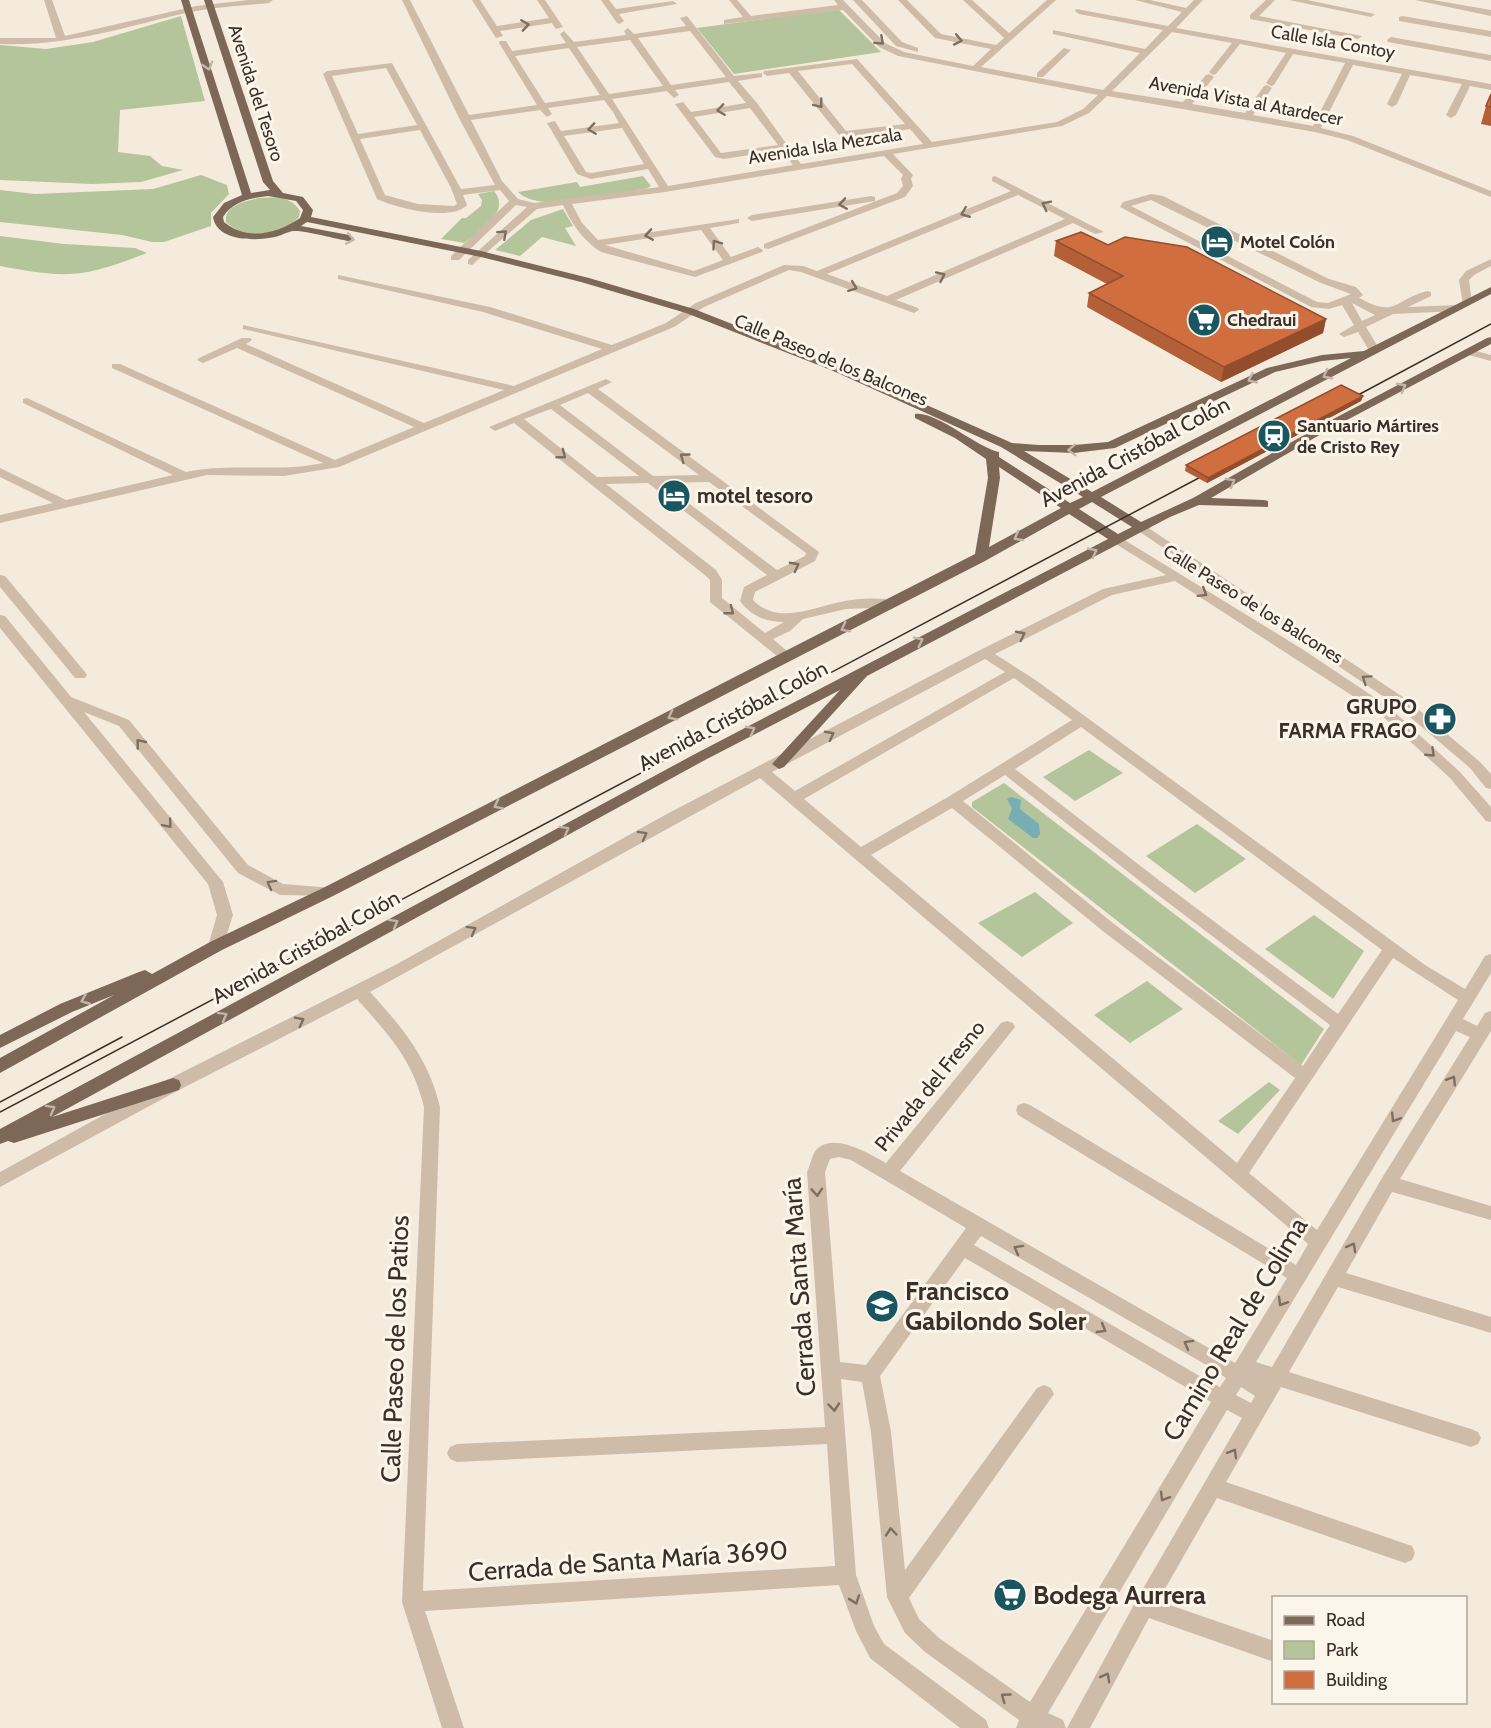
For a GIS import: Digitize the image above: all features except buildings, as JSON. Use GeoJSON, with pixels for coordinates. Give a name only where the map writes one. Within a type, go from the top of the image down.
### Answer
{"type":"FeatureCollection","features":[{"type":"Feature","properties":{"kind":"main road","name":"Avenida del Tesoro"},"geometry":{"type":"LineString","coordinates":[[209,2],[268,182],[279,194]]}},
{"type":"Feature","properties":{"kind":"main road","name":"Avenida del Tesoro"},"geometry":{"type":"LineString","coordinates":[[186,4],[202,47],[247,196]]}},
{"type":"Feature","properties":{"kind":"main road"},"geometry":{"type":"LineString","coordinates":[[279,194],[290,196],[306,204],[308,210],[306,219],[293,228],[256,236],[232,232],[219,223],[218,217],[221,210],[228,204],[247,196],[279,194]]}},
{"type":"Feature","properties":{"kind":"main road","name":"Calle Paseo de los Balcones"},"geometry":{"type":"LineString","coordinates":[[306,219],[459,255]]}},
{"type":"Feature","properties":{"kind":"main road","name":"Calle Paseo de los Balcones"},"geometry":{"type":"LineString","coordinates":[[293,228],[477,258],[568,285],[685,314],[835,368],[1005,444],[1142,527]]}},
{"type":"Feature","properties":{"kind":"main road","name":"Avenida Cristóbal Colón"},"geometry":{"type":"LineString","coordinates":[[0,1066],[198,955],[328,892],[981,558],[1069,509],[1491,290]]}},
{"type":"Feature","properties":{"kind":"main road","name":"Calle Paseo de los Balcones"},"geometry":{"type":"LineString","coordinates":[[685,314],[875,394],[959,436],[1118,540]]}},
{"type":"Feature","properties":{"kind":"main road","name":"Avenida Cristóbal Colón"},"geometry":{"type":"LineString","coordinates":[[0,1138],[867,668],[1197,501],[1324,428],[1491,340]]}},
{"type":"Feature","properties":{"kind":"main road"},"geometry":{"type":"LineString","coordinates":[[981,558],[994,478],[992,459],[1005,444],[1055,451],[1083,450],[1111,445],[1271,370],[1322,358],[1372,352]]}},
{"type":"Feature","properties":{"kind":"main road"},"geometry":{"type":"LineString","coordinates":[[1197,501],[1264,504]]}},
{"type":"Feature","properties":{"kind":"main road"},"geometry":{"type":"LineString","coordinates":[[779,764],[804,740],[867,668]]}},
{"type":"Feature","properties":{"kind":"main road"},"geometry":{"type":"LineString","coordinates":[[0,1042],[66,1008],[198,955]]}},
{"type":"Feature","properties":{"kind":"main road"},"geometry":{"type":"LineString","coordinates":[[0,1138],[53,1125],[173,1085]]}},
{"type":"Feature","properties":{"kind":"street"},"geometry":{"type":"LineString","coordinates":[[48,0],[59,36]]}},
{"type":"Feature","properties":{"kind":"street"},"geometry":{"type":"LineString","coordinates":[[0,32],[25,35],[97,35],[186,4],[269,0]]}},
{"type":"Feature","properties":{"kind":"street"},"geometry":{"type":"LineString","coordinates":[[406,0],[499,185],[524,204]]}},
{"type":"Feature","properties":{"kind":"street"},"geometry":{"type":"LineString","coordinates":[[476,0],[560,134],[581,173],[585,175],[647,166]]}},
{"type":"Feature","properties":{"kind":"street"},"geometry":{"type":"LineString","coordinates":[[541,0],[624,125],[661,189]]}},
{"type":"Feature","properties":{"kind":"street"},"geometry":{"type":"LineString","coordinates":[[605,0],[718,155],[784,147]]}},
{"type":"Feature","properties":{"kind":"street"},"geometry":{"type":"LineString","coordinates":[[733,0],[749,19]]}},
{"type":"Feature","properties":{"kind":"street"},"geometry":{"type":"LineString","coordinates":[[798,0],[806,10]]}},
{"type":"Feature","properties":{"kind":"street","name":"Avenida Vista al Atardecer"},"geometry":{"type":"LineString","coordinates":[[858,0],[903,46],[972,65],[1040,75],[1106,91]]}},
{"type":"Feature","properties":{"kind":"street"},"geometry":{"type":"LineString","coordinates":[[902,0],[938,36],[999,48]]}},
{"type":"Feature","properties":{"kind":"street"},"geometry":{"type":"LineString","coordinates":[[967,0],[1009,38]]}},
{"type":"Feature","properties":{"kind":"street"},"geometry":{"type":"LineString","coordinates":[[1035,0],[1044,7]]}},
{"type":"Feature","properties":{"kind":"street"},"geometry":{"type":"LineString","coordinates":[[972,65],[999,48],[1052,0]]}},
{"type":"Feature","properties":{"kind":"street"},"geometry":{"type":"LineString","coordinates":[[1139,0],[1188,10]]}},
{"type":"Feature","properties":{"kind":"street","name":"Avenida Isla Mezcala"},"geometry":{"type":"LineString","coordinates":[[524,204],[571,203],[1059,124],[1086,111],[1199,0]]}},
{"type":"Feature","properties":{"kind":"street"},"geometry":{"type":"LineString","coordinates":[[1271,0],[1253,17],[1365,25]]}},
{"type":"Feature","properties":{"kind":"street"},"geometry":{"type":"LineString","coordinates":[[1293,0],[1333,3],[1365,25]]}},
{"type":"Feature","properties":{"kind":"street"},"geometry":{"type":"LineString","coordinates":[[1419,0],[1491,13]]}},
{"type":"Feature","properties":{"kind":"street"},"geometry":{"type":"LineString","coordinates":[[614,12],[672,2],[731,79],[754,105],[799,167]]}},
{"type":"Feature","properties":{"kind":"street"},"geometry":{"type":"LineString","coordinates":[[728,22],[842,4]]}},
{"type":"Feature","properties":{"kind":"street","name":"Avenida Vista al Atardecer"},"geometry":{"type":"LineString","coordinates":[[842,4],[882,45],[893,51],[1316,129],[1350,138],[1491,194]]}},
{"type":"Feature","properties":{"kind":"street"},"geometry":{"type":"LineString","coordinates":[[1353,45],[1377,4]]}},
{"type":"Feature","properties":{"kind":"street","name":"Calle Isla Contoy"},"geometry":{"type":"LineString","coordinates":[[1079,11],[1237,42],[1491,87]]}},
{"type":"Feature","properties":{"kind":"street"},"geometry":{"type":"LineString","coordinates":[[1402,19],[1491,34]]}},
{"type":"Feature","properties":{"kind":"street"},"geometry":{"type":"LineString","coordinates":[[495,29],[555,20]]}},
{"type":"Feature","properties":{"kind":"street"},"geometry":{"type":"LineString","coordinates":[[511,54],[571,45],[628,32],[692,28]]}},
{"type":"Feature","properties":{"kind":"street"},"geometry":{"type":"LineString","coordinates":[[1056,32],[1146,52]]}},
{"type":"Feature","properties":{"kind":"street"},"geometry":{"type":"LineString","coordinates":[[0,41],[19,43],[59,36]]}},
{"type":"Feature","properties":{"kind":"street"},"geometry":{"type":"LineString","coordinates":[[1391,40],[1491,58]]}},
{"type":"Feature","properties":{"kind":"street"},"geometry":{"type":"LineString","coordinates":[[1186,105],[1237,42]]}},
{"type":"Feature","properties":{"kind":"street"},"geometry":{"type":"LineString","coordinates":[[972,65],[986,45]]}},
{"type":"Feature","properties":{"kind":"street"},"geometry":{"type":"LineString","coordinates":[[1040,75],[1067,50]]}},
{"type":"Feature","properties":{"kind":"street"},"geometry":{"type":"LineString","coordinates":[[1248,116],[1291,51]]}},
{"type":"Feature","properties":{"kind":"street"},"geometry":{"type":"LineString","coordinates":[[464,116],[854,62],[926,147]]}},
{"type":"Feature","properties":{"kind":"street"},"geometry":{"type":"LineString","coordinates":[[1316,129],[1350,62]]}},
{"type":"Feature","properties":{"kind":"street"},"geometry":{"type":"LineString","coordinates":[[389,64],[424,127],[462,205],[452,210],[384,199],[327,74],[389,64]]}},
{"type":"Feature","properties":{"kind":"street"},"geometry":{"type":"LineString","coordinates":[[792,70],[843,134],[853,135],[907,126]]}},
{"type":"Feature","properties":{"kind":"street"},"geometry":{"type":"LineString","coordinates":[[1392,104],[1407,72]]}},
{"type":"Feature","properties":{"kind":"street"},"geometry":{"type":"LineString","coordinates":[[1451,115],[1467,83]]}},
{"type":"Feature","properties":{"kind":"street"},"geometry":{"type":"LineString","coordinates":[[689,115],[754,105]]}},
{"type":"Feature","properties":{"kind":"street"},"geometry":{"type":"LineString","coordinates":[[560,134],[624,125]]}},
{"type":"Feature","properties":{"kind":"street"},"geometry":{"type":"LineString","coordinates":[[356,138],[424,127]]}},
{"type":"Feature","properties":{"kind":"street"},"geometry":{"type":"LineString","coordinates":[[772,148],[788,169]]}},
{"type":"Feature","properties":{"kind":"street"},"geometry":{"type":"LineString","coordinates":[[752,218],[783,226],[901,195],[908,186],[906,179],[898,176],[883,154]]}},
{"type":"Feature","properties":{"kind":"street"},"geometry":{"type":"LineString","coordinates":[[995,179],[1099,232]]}},
{"type":"Feature","properties":{"kind":"street"},"geometry":{"type":"LineString","coordinates":[[456,191],[499,185]]}},
{"type":"Feature","properties":{"kind":"street"},"geometry":{"type":"LineString","coordinates":[[818,274],[1019,191]]}},
{"type":"Feature","properties":{"kind":"street"},"geometry":{"type":"LineString","coordinates":[[571,203],[579,227],[594,243],[605,250],[695,274],[763,248],[783,226],[901,195]]}},
{"type":"Feature","properties":{"kind":"street"},"geometry":{"type":"LineString","coordinates":[[1157,197],[1223,230],[1325,281],[1352,288],[1358,295],[1329,306],[1315,305],[1125,206],[1157,197]]}},
{"type":"Feature","properties":{"kind":"street"},"geometry":{"type":"LineString","coordinates":[[459,255],[524,204]]}},
{"type":"Feature","properties":{"kind":"street"},"geometry":{"type":"LineString","coordinates":[[477,258],[524,204]]}},
{"type":"Feature","properties":{"kind":"street"},"geometry":{"type":"LineString","coordinates":[[887,300],[1073,219]]}},
{"type":"Feature","properties":{"kind":"street"},"geometry":{"type":"LineString","coordinates":[[594,243],[735,221]]}},
{"type":"Feature","properties":{"kind":"street"},"geometry":{"type":"LineString","coordinates":[[704,226],[729,261]]}},
{"type":"Feature","properties":{"kind":"street"},"geometry":{"type":"LineString","coordinates":[[1186,239],[1223,230]]}},
{"type":"Feature","properties":{"kind":"street"},"geometry":{"type":"LineString","coordinates":[[1348,300],[1377,312],[1462,305],[1464,280],[1470,273],[1491,262]]}},
{"type":"Feature","properties":{"kind":"street"},"geometry":{"type":"LineString","coordinates":[[0,519],[184,476],[221,470],[284,472],[335,464],[670,325],[685,314],[788,267],[799,267],[914,310]]}},
{"type":"Feature","properties":{"kind":"street"},"geometry":{"type":"LineString","coordinates":[[342,277],[486,309],[613,349]]}},
{"type":"Feature","properties":{"kind":"street"},"geometry":{"type":"LineString","coordinates":[[1344,334],[1427,294]]}},
{"type":"Feature","properties":{"kind":"street"},"geometry":{"type":"LineString","coordinates":[[1348,300],[1362,326],[1372,352]]}},
{"type":"Feature","properties":{"kind":"street"},"geometry":{"type":"LineString","coordinates":[[248,327],[514,389]]}},
{"type":"Feature","properties":{"kind":"street"},"geometry":{"type":"LineString","coordinates":[[203,360],[264,331]]}},
{"type":"Feature","properties":{"kind":"street"},"geometry":{"type":"LineString","coordinates":[[237,344],[424,427]]}},
{"type":"Feature","properties":{"kind":"street"},"geometry":{"type":"LineString","coordinates":[[1469,352],[1491,358]]}},
{"type":"Feature","properties":{"kind":"street"},"geometry":{"type":"LineString","coordinates":[[116,366],[335,464]]}},
{"type":"Feature","properties":{"kind":"street"},"geometry":{"type":"LineString","coordinates":[[495,427],[606,382]]}},
{"type":"Feature","properties":{"kind":"street"},"geometry":{"type":"LineString","coordinates":[[590,389],[813,552],[811,558],[749,590],[746,601],[756,612],[764,616],[796,618],[847,605],[891,604]]}},
{"type":"Feature","properties":{"kind":"street"},"geometry":{"type":"LineString","coordinates":[[27,401],[184,476]]}},
{"type":"Feature","properties":{"kind":"street"},"geometry":{"type":"LineString","coordinates":[[552,404],[776,576]]}},
{"type":"Feature","properties":{"kind":"street"},"geometry":{"type":"LineString","coordinates":[[516,418],[711,573],[716,580],[715,599],[787,657]]}},
{"type":"Feature","properties":{"kind":"street"},"geometry":{"type":"LineString","coordinates":[[0,472],[64,504]]}},
{"type":"Feature","properties":{"kind":"street"},"geometry":{"type":"LineString","coordinates":[[596,481],[711,478]]}},
{"type":"Feature","properties":{"kind":"street","name":"Calle Paseo de los Balcones"},"geometry":{"type":"LineString","coordinates":[[1142,527],[1401,702],[1474,765],[1491,784]]}},
{"type":"Feature","properties":{"kind":"street","name":"Calle Paseo de los Balcones"},"geometry":{"type":"LineString","coordinates":[[1118,540],[1297,652],[1384,710],[1455,775],[1491,817]]}},
{"type":"Feature","properties":{"kind":"street"},"geometry":{"type":"LineString","coordinates":[[1148,558],[1160,561],[1171,558],[1174,555],[1172,548]]}},
{"type":"Feature","properties":{"kind":"street"},"geometry":{"type":"LineString","coordinates":[[0,1180],[173,1085],[359,990],[670,819],[764,772],[985,653],[1108,592],[1176,576]]}},
{"type":"Feature","properties":{"kind":"street"},"geometry":{"type":"LineString","coordinates":[[0,579],[80,675]]}},
{"type":"Feature","properties":{"kind":"street"},"geometry":{"type":"LineString","coordinates":[[765,638],[785,628],[796,618]]}},
{"type":"Feature","properties":{"kind":"street"},"geometry":{"type":"LineString","coordinates":[[0,619],[215,882],[225,915],[216,946]]}},
{"type":"Feature","properties":{"kind":"street"},"geometry":{"type":"LineString","coordinates":[[985,653],[1015,672],[1419,969],[1468,999]]}},
{"type":"Feature","properties":{"kind":"street"},"geometry":{"type":"LineString","coordinates":[[794,798],[1015,672]]}},
{"type":"Feature","properties":{"kind":"street"},"geometry":{"type":"LineString","coordinates":[[63,698],[124,723],[243,869],[280,889],[328,892]]}},
{"type":"Feature","properties":{"kind":"street"},"geometry":{"type":"LineString","coordinates":[[861,854],[1006,769],[1081,721]]}},
{"type":"Feature","properties":{"kind":"street"},"geometry":{"type":"LineString","coordinates":[[1006,769],[1155,885],[1339,1023]]}},
{"type":"Feature","properties":{"kind":"street"},"geometry":{"type":"LineString","coordinates":[[764,772],[1319,1242]]}},
{"type":"Feature","properties":{"kind":"street"},"geometry":{"type":"LineString","coordinates":[[953,801],[1109,928],[1306,1077]]}},
{"type":"Feature","properties":{"kind":"street"},"geometry":{"type":"LineString","coordinates":[[1239,1174],[1391,948]]}},
{"type":"Feature","properties":{"kind":"street","name":"Camino Real de Colima"},"geometry":{"type":"LineString","coordinates":[[1030,1723],[1224,1398],[1491,960]]}},
{"type":"Feature","properties":{"kind":"street","name":"Calle Paseo de los Patios"},"geometry":{"type":"LineString","coordinates":[[359,990],[413,1052],[426,1079],[432,1107],[412,1602],[453,1728]]}},
{"type":"Feature","properties":{"kind":"street"},"geometry":{"type":"LineString","coordinates":[[1078,1728],[1144,1606],[1388,1183],[1491,1017]]}},
{"type":"Feature","properties":{"kind":"street"},"geometry":{"type":"LineString","coordinates":[[1454,1022],[1480,1035]]}},
{"type":"Feature","properties":{"kind":"street","name":"Privada del Fresno"},"geometry":{"type":"LineString","coordinates":[[888,1173],[1007,1027]]}},
{"type":"Feature","properties":{"kind":"street"},"geometry":{"type":"LineString","coordinates":[[1024,1110],[1299,1276]]}},
{"type":"Feature","properties":{"kind":"street","name":"Cerrada Santa María"},"geometry":{"type":"LineString","coordinates":[[978,1728],[877,1651],[866,1631],[846,1575],[816,1172],[822,1154],[841,1149],[856,1154],[1210,1357],[1272,1386],[1471,1438]]}},
{"type":"Feature","properties":{"kind":"street"},"geometry":{"type":"LineString","coordinates":[[1388,1183],[1491,1213]]}},
{"type":"Feature","properties":{"kind":"street"},"geometry":{"type":"LineString","coordinates":[[978,1226],[961,1246],[870,1374],[881,1432],[897,1597],[912,1626],[932,1645],[1030,1723],[1055,1728]]}},
{"type":"Feature","properties":{"kind":"street"},"geometry":{"type":"LineString","coordinates":[[961,1246],[1256,1415]]}},
{"type":"Feature","properties":{"kind":"street"},"geometry":{"type":"LineString","coordinates":[[1335,1278],[1491,1325]]}},
{"type":"Feature","properties":{"kind":"street"},"geometry":{"type":"LineString","coordinates":[[831,1369],[870,1374]]}},
{"type":"Feature","properties":{"kind":"street"},"geometry":{"type":"LineString","coordinates":[[897,1597],[1044,1394]]}},
{"type":"Feature","properties":{"kind":"street"},"geometry":{"type":"LineString","coordinates":[[457,1453],[836,1435]]}},
{"type":"Feature","properties":{"kind":"street"},"geometry":{"type":"LineString","coordinates":[[1213,1487],[1405,1553]]}},
{"type":"Feature","properties":{"kind":"street","name":"Cerrada de Santa María 3690"},"geometry":{"type":"LineString","coordinates":[[412,1602],[846,1575]]}},
{"type":"Feature","properties":{"kind":"street"},"geometry":{"type":"LineString","coordinates":[[1144,1606],[1272,1651]]}},
{"type":"Feature","properties":{"kind":"green space"},"geometry":{"type":"Polygon","coordinates":[[[838,9],[881,52],[734,74],[697,28],[838,9]]]}},
{"type":"Feature","properties":{"kind":"green space"},"geometry":{"type":"Polygon","coordinates":[[[181,16],[205,101],[120,110],[118,152],[150,156],[162,166],[183,170],[141,182],[92,184],[0,180],[0,45],[46,49],[93,42],[181,16]]]}},
{"type":"Feature","properties":{"kind":"green space"},"geometry":{"type":"Polygon","coordinates":[[[201,175],[227,185],[229,194],[211,213],[211,226],[164,242],[152,242],[122,235],[0,222],[0,190],[35,194],[153,189],[201,175]]]}},
{"type":"Feature","properties":{"kind":"green space"},"geometry":{"type":"Polygon","coordinates":[[[643,176],[651,186],[648,188],[600,198],[544,202],[529,199],[518,192],[577,182],[580,187],[643,176]]]}},
{"type":"Feature","properties":{"kind":"green space"},"geometry":{"type":"Polygon","coordinates":[[[494,191],[499,206],[496,214],[484,227],[464,243],[441,239],[462,218],[466,218],[481,206],[482,200],[478,194],[494,191]]]}},
{"type":"Feature","properties":{"kind":"green space"},"geometry":{"type":"Polygon","coordinates":[[[259,198],[276,198],[292,202],[300,211],[299,217],[274,232],[253,234],[234,228],[226,222],[226,216],[232,208],[242,202],[259,198]]]}},
{"type":"Feature","properties":{"kind":"green space"},"geometry":{"type":"Polygon","coordinates":[[[563,209],[573,226],[565,228],[576,246],[542,237],[520,256],[495,250],[531,220],[563,209]]]}},
{"type":"Feature","properties":{"kind":"green space"},"geometry":{"type":"Polygon","coordinates":[[[0,236],[64,244],[135,248],[147,253],[90,272],[43,273],[0,266],[0,236]]]}},
{"type":"Feature","properties":{"kind":"green space"},"geometry":{"type":"Polygon","coordinates":[[[1089,750],[1123,773],[1075,801],[1043,777],[1089,750]]]}},
{"type":"Feature","properties":{"kind":"green space"},"geometry":{"type":"Polygon","coordinates":[[[1004,783],[1324,1029],[1301,1065],[972,807],[972,802],[1004,783]]]}},
{"type":"Feature","properties":{"kind":"green space"},"geometry":{"type":"Polygon","coordinates":[[[1197,824],[1246,859],[1195,893],[1146,856],[1197,824]]]}},
{"type":"Feature","properties":{"kind":"green space"},"geometry":{"type":"Polygon","coordinates":[[[1035,892],[1073,923],[1022,957],[978,923],[1035,892]]]}},
{"type":"Feature","properties":{"kind":"green space"},"geometry":{"type":"Polygon","coordinates":[[[1314,915],[1364,951],[1333,999],[1265,949],[1314,915]]]}},
{"type":"Feature","properties":{"kind":"green space"},"geometry":{"type":"Polygon","coordinates":[[[1147,981],[1183,1009],[1130,1043],[1094,1015],[1147,981]]]}},
{"type":"Feature","properties":{"kind":"green space"},"geometry":{"type":"Polygon","coordinates":[[[1269,1082],[1280,1090],[1238,1134],[1218,1121],[1269,1082]]]}},
{"type":"Feature","properties":{"kind":"water"},"geometry":{"type":"Polygon","coordinates":[[[1011,797],[1021,800],[1020,809],[1039,824],[1040,834],[1037,838],[1033,838],[1008,819],[1012,808],[1007,799],[1011,797]]]}},
{"type":"Feature","properties":{"kind":"tram line"},"geometry":{"type":"LineString","coordinates":[[1345,402],[1491,324]]}},
{"type":"Feature","properties":{"kind":"tram line"},"geometry":{"type":"LineString","coordinates":[[0,1112],[1212,471]]}},
{"type":"Feature","properties":{"kind":"tram line"},"geometry":{"type":"LineString","coordinates":[[0,1102],[122,1037]]}},
{"type":"Feature","properties":{"kind":"place","name":"Motel Colón"},"geometry":{"type":"Point","coordinates":[1217,242]}},
{"type":"Feature","properties":{"kind":"place","name":"Chedraui"},"geometry":{"type":"Point","coordinates":[1204,320]}},
{"type":"Feature","properties":{"kind":"place","name":"Santuario Mártires de Cristo Rey"},"geometry":{"type":"Point","coordinates":[1274,436]}},
{"type":"Feature","properties":{"kind":"place","name":"motel tesoro"},"geometry":{"type":"Point","coordinates":[674,496]}},
{"type":"Feature","properties":{"kind":"place","name":"GRUPO FARMA FRAGO"},"geometry":{"type":"Point","coordinates":[1440,719]}},
{"type":"Feature","properties":{"kind":"place","name":"Francisco Gabilondo Soler"},"geometry":{"type":"Point","coordinates":[882,1306]}},
{"type":"Feature","properties":{"kind":"place","name":"Bodega Aurrera"},"geometry":{"type":"Point","coordinates":[1010,1595]}}]}
